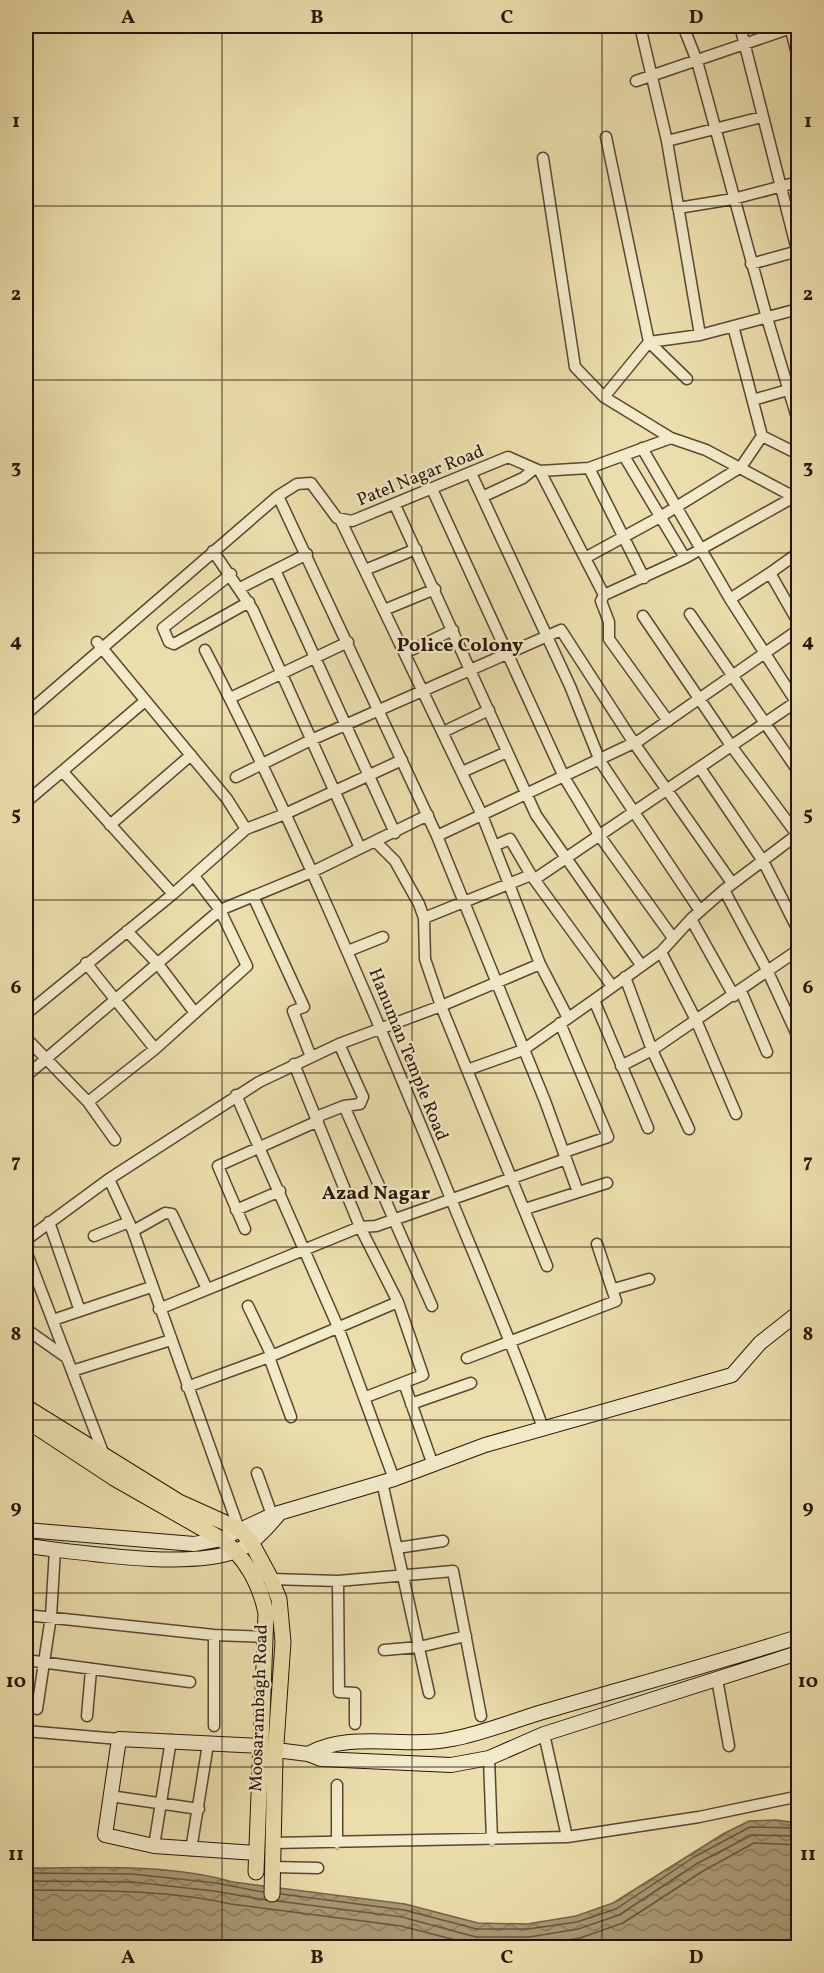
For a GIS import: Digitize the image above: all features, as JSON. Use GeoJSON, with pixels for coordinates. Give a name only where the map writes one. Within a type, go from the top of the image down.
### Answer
{"type":"FeatureCollection","features":[{"type":"Feature","properties":{"kind":"main road","name":"Moosarambagh Road"},"geometry":{"type":"LineString","coordinates":[[26,1407],[179,1502],[239,1529],[251,1542],[271,1579],[279,1599],[283,1642],[256,1853],[256,1872]]}},
{"type":"Feature","properties":{"kind":"main road"},"geometry":{"type":"LineString","coordinates":[[26,1420],[114,1478],[221,1539],[237,1551]]}},
{"type":"Feature","properties":{"kind":"main road","name":"Moosarambagh Road"},"geometry":{"type":"LineString","coordinates":[[237,1551],[263,1600],[273,1844],[272,1894]]}},
{"type":"Feature","properties":{"kind":"street"},"geometry":{"type":"LineString","coordinates":[[640,26],[667,141],[700,335]]}},
{"type":"Feature","properties":{"kind":"street"},"geometry":{"type":"LineString","coordinates":[[683,26],[697,61],[767,318],[793,389],[798,421]]}},
{"type":"Feature","properties":{"kind":"street"},"geometry":{"type":"LineString","coordinates":[[740,26],[798,252],[751,264]]}},
{"type":"Feature","properties":{"kind":"street"},"geometry":{"type":"LineString","coordinates":[[636,81],[793,26],[798,58]]}},
{"type":"Feature","properties":{"kind":"street"},"geometry":{"type":"LineString","coordinates":[[667,141],[762,117]]}},
{"type":"Feature","properties":{"kind":"street"},"geometry":{"type":"LineString","coordinates":[[606,137],[650,342],[687,379]]}},
{"type":"Feature","properties":{"kind":"street"},"geometry":{"type":"LineString","coordinates":[[543,158],[574,363],[604,396],[671,438],[706,450],[796,498]]}},
{"type":"Feature","properties":{"kind":"street"},"geometry":{"type":"LineString","coordinates":[[678,208],[733,199],[798,182]]}},
{"type":"Feature","properties":{"kind":"street"},"geometry":{"type":"LineString","coordinates":[[604,396],[650,342],[700,335],[798,309]]}},
{"type":"Feature","properties":{"kind":"street"},"geometry":{"type":"LineString","coordinates":[[585,558],[678,507],[741,467],[762,436],[733,326]]}},
{"type":"Feature","properties":{"kind":"street"},"geometry":{"type":"LineString","coordinates":[[753,400],[793,389]]}},
{"type":"Feature","properties":{"kind":"street"},"geometry":{"type":"LineString","coordinates":[[762,436],[798,454]]}},
{"type":"Feature","properties":{"kind":"street","name":"Patel Nagar Road"},"geometry":{"type":"LineString","coordinates":[[26,714],[100,646],[278,496],[297,484],[311,483],[341,521],[352,521],[508,456],[537,470],[589,468],[671,438]]}},
{"type":"Feature","properties":{"kind":"street"},"geometry":{"type":"LineString","coordinates":[[424,918],[509,884],[533,877],[568,857],[797,704],[730,599],[703,549],[642,448]]}},
{"type":"Feature","properties":{"kind":"street"},"geometry":{"type":"LineString","coordinates":[[624,456],[685,558]]}},
{"type":"Feature","properties":{"kind":"street"},"geometry":{"type":"LineString","coordinates":[[589,468],[644,578]]}},
{"type":"Feature","properties":{"kind":"street"},"geometry":{"type":"LineString","coordinates":[[482,497],[537,470],[604,595]]}},
{"type":"Feature","properties":{"kind":"street"},"geometry":{"type":"LineString","coordinates":[[471,473],[570,686],[600,761],[700,911]]}},
{"type":"Feature","properties":{"kind":"street"},"geometry":{"type":"LineString","coordinates":[[432,489],[564,777],[599,835],[674,938]]}},
{"type":"Feature","properties":{"kind":"street"},"geometry":{"type":"LineString","coordinates":[[278,496],[428,815],[578,1192]]}},
{"type":"Feature","properties":{"kind":"street"},"geometry":{"type":"LineString","coordinates":[[668,721],[609,639],[609,622],[601,601],[604,595],[703,549],[796,498]]}},
{"type":"Feature","properties":{"kind":"street"},"geometry":{"type":"LineString","coordinates":[[395,505],[536,815],[568,857],[641,965]]}},
{"type":"Feature","properties":{"kind":"street"},"geometry":{"type":"LineString","coordinates":[[159,1309],[360,1227],[376,1226],[451,1198],[513,1179],[608,1137],[482,815],[341,521]]}},
{"type":"Feature","properties":{"kind":"street"},"geometry":{"type":"LineString","coordinates":[[365,570],[416,549]]}},
{"type":"Feature","properties":{"kind":"street"},"geometry":{"type":"LineString","coordinates":[[213,551],[249,602],[360,848]]}},
{"type":"Feature","properties":{"kind":"street"},"geometry":{"type":"LineString","coordinates":[[240,588],[307,554]]}},
{"type":"Feature","properties":{"kind":"street"},"geometry":{"type":"LineString","coordinates":[[730,599],[798,554]]}},
{"type":"Feature","properties":{"kind":"street"},"geometry":{"type":"LineString","coordinates":[[275,570],[395,833]]}},
{"type":"Feature","properties":{"kind":"street"},"geometry":{"type":"LineString","coordinates":[[770,573],[798,622]]}},
{"type":"Feature","properties":{"kind":"street"},"geometry":{"type":"LineString","coordinates":[[231,574],[163,628],[169,642],[174,644],[249,602]]}},
{"type":"Feature","properties":{"kind":"street"},"geometry":{"type":"LineString","coordinates":[[384,610],[435,589]]}},
{"type":"Feature","properties":{"kind":"street"},"geometry":{"type":"LineString","coordinates":[[690,614],[798,771]]}},
{"type":"Feature","properties":{"kind":"street"},"geometry":{"type":"LineString","coordinates":[[467,1070],[523,1050],[594,1000],[661,952],[691,919],[728,887],[798,835],[732,747],[643,616]]}},
{"type":"Feature","properties":{"kind":"street"},"geometry":{"type":"LineString","coordinates":[[405,653],[453,630]]}},
{"type":"Feature","properties":{"kind":"street"},"geometry":{"type":"LineString","coordinates":[[236,777],[310,740],[561,630],[728,887],[798,1036]]}},
{"type":"Feature","properties":{"kind":"street"},"geometry":{"type":"LineString","coordinates":[[437,836],[634,743],[798,630]]}},
{"type":"Feature","properties":{"kind":"street"},"geometry":{"type":"LineString","coordinates":[[230,698],[282,676],[348,642]]}},
{"type":"Feature","properties":{"kind":"street"},"geometry":{"type":"LineString","coordinates":[[100,646],[227,799],[246,829]]}},
{"type":"Feature","properties":{"kind":"street","name":"Hanuman Temple Road"},"geometry":{"type":"LineString","coordinates":[[205,650],[263,764],[348,951],[512,1340],[543,1428]]}},
{"type":"Feature","properties":{"kind":"street"},"geometry":{"type":"LineString","coordinates":[[26,802],[145,701]]}},
{"type":"Feature","properties":{"kind":"street"},"geometry":{"type":"LineString","coordinates":[[443,732],[489,710]]}},
{"type":"Feature","properties":{"kind":"street"},"geometry":{"type":"LineString","coordinates":[[462,772],[507,752]]}},
{"type":"Feature","properties":{"kind":"street"},"geometry":{"type":"LineString","coordinates":[[110,825],[191,755]]}},
{"type":"Feature","properties":{"kind":"street"},"geometry":{"type":"LineString","coordinates":[[26,1014],[173,894],[246,829],[285,814],[402,760]]}},
{"type":"Feature","properties":{"kind":"street"},"geometry":{"type":"LineString","coordinates":[[700,768],[763,861],[798,930]]}},
{"type":"Feature","properties":{"kind":"street"},"geometry":{"type":"LineString","coordinates":[[63,772],[173,894]]}},
{"type":"Feature","properties":{"kind":"street"},"geometry":{"type":"LineString","coordinates":[[26,1076],[220,910],[312,872],[428,815]]}},
{"type":"Feature","properties":{"kind":"street"},"geometry":{"type":"LineString","coordinates":[[494,846],[510,839],[533,877],[612,986]]}},
{"type":"Feature","properties":{"kind":"street"},"geometry":{"type":"LineString","coordinates":[[375,842],[395,861],[419,904],[424,918],[418,933],[441,1006],[547,1266]]}},
{"type":"Feature","properties":{"kind":"street"},"geometry":{"type":"LineString","coordinates":[[88,1102],[155,1049],[247,966],[220,910],[194,876]]}},
{"type":"Feature","properties":{"kind":"street"},"geometry":{"type":"LineString","coordinates":[[253,896],[304,1007],[293,1011],[311,1057]]}},
{"type":"Feature","properties":{"kind":"street"},"geometry":{"type":"LineString","coordinates":[[691,919],[737,993],[768,1052]]}},
{"type":"Feature","properties":{"kind":"street"},"geometry":{"type":"LineString","coordinates":[[127,931],[158,964],[195,1013]]}},
{"type":"Feature","properties":{"kind":"street"},"geometry":{"type":"LineString","coordinates":[[348,951],[383,937]]}},
{"type":"Feature","properties":{"kind":"street"},"geometry":{"type":"LineString","coordinates":[[621,1066],[652,1050],[798,950]]}},
{"type":"Feature","properties":{"kind":"street"},"geometry":{"type":"LineString","coordinates":[[661,952],[696,1020],[736,1114]]}},
{"type":"Feature","properties":{"kind":"street"},"geometry":{"type":"LineString","coordinates":[[86,963],[155,1049]]}},
{"type":"Feature","properties":{"kind":"street"},"geometry":{"type":"LineString","coordinates":[[26,1240],[109,1179],[236,1095],[294,1064],[339,1044],[441,1006],[540,964]]}},
{"type":"Feature","properties":{"kind":"street"},"geometry":{"type":"LineString","coordinates":[[625,977],[652,1050],[689,1129]]}},
{"type":"Feature","properties":{"kind":"street"},"geometry":{"type":"LineString","coordinates":[[594,1000],[648,1128]]}},
{"type":"Feature","properties":{"kind":"street"},"geometry":{"type":"LineString","coordinates":[[26,1038],[88,1102],[115,1140]]}},
{"type":"Feature","properties":{"kind":"street"},"geometry":{"type":"LineString","coordinates":[[245,1229],[218,1166],[260,1148],[344,1106],[360,1104],[363,1097],[339,1044]]}},
{"type":"Feature","properties":{"kind":"street"},"geometry":{"type":"LineString","coordinates":[[294,1064],[360,1227],[398,1302],[423,1375],[366,1398]]}},
{"type":"Feature","properties":{"kind":"street"},"geometry":{"type":"LineString","coordinates":[[236,1095],[280,1191],[366,1398],[388,1481],[397,1548],[429,1693]]}},
{"type":"Feature","properties":{"kind":"street"},"geometry":{"type":"LineString","coordinates":[[344,1106],[396,1219],[432,1306]]}},
{"type":"Feature","properties":{"kind":"street"},"geometry":{"type":"LineString","coordinates":[[109,1179],[131,1226],[239,1529]]}},
{"type":"Feature","properties":{"kind":"street"},"geometry":{"type":"LineString","coordinates":[[525,1209],[607,1184]]}},
{"type":"Feature","properties":{"kind":"street"},"geometry":{"type":"LineString","coordinates":[[236,1210],[280,1191]]}},
{"type":"Feature","properties":{"kind":"street"},"geometry":{"type":"LineString","coordinates":[[94,1236],[165,1214],[172,1214],[207,1289]]}},
{"type":"Feature","properties":{"kind":"street"},"geometry":{"type":"LineString","coordinates":[[50,1222],[80,1311]]}},
{"type":"Feature","properties":{"kind":"street"},"geometry":{"type":"LineString","coordinates":[[467,1358],[616,1301],[597,1244]]}},
{"type":"Feature","properties":{"kind":"street"},"geometry":{"type":"LineString","coordinates":[[26,1251],[105,1458]]}},
{"type":"Feature","properties":{"kind":"street"},"geometry":{"type":"LineString","coordinates":[[614,1290],[649,1279]]}},
{"type":"Feature","properties":{"kind":"street"},"geometry":{"type":"LineString","coordinates":[[53,1320],[151,1287]]}},
{"type":"Feature","properties":{"kind":"street"},"geometry":{"type":"LineString","coordinates":[[187,1387],[271,1356],[398,1302]]}},
{"type":"Feature","properties":{"kind":"street"},"geometry":{"type":"LineString","coordinates":[[248,1306],[271,1356],[291,1417]]}},
{"type":"Feature","properties":{"kind":"street"},"geometry":{"type":"LineString","coordinates":[[26,1530],[194,1544],[221,1539],[239,1529],[275,1515],[388,1481],[485,1444],[732,1375],[760,1343],[798,1313]]}},
{"type":"Feature","properties":{"kind":"street"},"geometry":{"type":"LineString","coordinates":[[26,1329],[68,1358]]}},
{"type":"Feature","properties":{"kind":"street"},"geometry":{"type":"LineString","coordinates":[[72,1371],[171,1340]]}},
{"type":"Feature","properties":{"kind":"street"},"geometry":{"type":"LineString","coordinates":[[404,1383],[433,1465]]}},
{"type":"Feature","properties":{"kind":"street"},"geometry":{"type":"LineString","coordinates":[[411,1404],[471,1383]]}},
{"type":"Feature","properties":{"kind":"street"},"geometry":{"type":"LineString","coordinates":[[256,1473],[275,1515]]}},
{"type":"Feature","properties":{"kind":"street"},"geometry":{"type":"LineString","coordinates":[[26,1546],[178,1560],[206,1558],[237,1551],[251,1542],[275,1515]]}},
{"type":"Feature","properties":{"kind":"street"},"geometry":{"type":"LineString","coordinates":[[397,1548],[443,1540]]}},
{"type":"Feature","properties":{"kind":"street"},"geometry":{"type":"LineString","coordinates":[[37,1709],[51,1616],[56,1550]]}},
{"type":"Feature","properties":{"kind":"street"},"geometry":{"type":"LineString","coordinates":[[271,1579],[338,1581],[453,1571],[481,1716]]}},
{"type":"Feature","properties":{"kind":"street"},"geometry":{"type":"LineString","coordinates":[[338,1581],[339,1692],[355,1693],[355,1724]]}},
{"type":"Feature","properties":{"kind":"street"},"geometry":{"type":"LineString","coordinates":[[26,1615],[214,1635],[266,1637]]}},
{"type":"Feature","properties":{"kind":"street"},"geometry":{"type":"LineString","coordinates":[[214,1635],[214,1726]]}},
{"type":"Feature","properties":{"kind":"street"},"geometry":{"type":"LineString","coordinates":[[384,1650],[419,1647],[466,1636]]}},
{"type":"Feature","properties":{"kind":"street"},"geometry":{"type":"LineString","coordinates":[[308,1754],[322,1746],[361,1742],[426,1743],[453,1739],[688,1672],[798,1637]]}},
{"type":"Feature","properties":{"kind":"street"},"geometry":{"type":"LineString","coordinates":[[26,1731],[269,1748],[308,1754],[321,1759],[451,1765],[489,1758],[544,1734],[798,1653]]}},
{"type":"Feature","properties":{"kind":"street"},"geometry":{"type":"LineString","coordinates":[[26,1660],[190,1682]]}},
{"type":"Feature","properties":{"kind":"street"},"geometry":{"type":"LineString","coordinates":[[87,1716],[91,1670]]}},
{"type":"Feature","properties":{"kind":"street"},"geometry":{"type":"LineString","coordinates":[[717,1678],[729,1746]]}},
{"type":"Feature","properties":{"kind":"street"},"geometry":{"type":"LineString","coordinates":[[544,1734],[567,1837]]}},
{"type":"Feature","properties":{"kind":"street"},"geometry":{"type":"LineString","coordinates":[[119,1739],[105,1835],[154,1846],[256,1853]]}},
{"type":"Feature","properties":{"kind":"street"},"geometry":{"type":"LineString","coordinates":[[154,1846],[171,1740]]}},
{"type":"Feature","properties":{"kind":"street"},"geometry":{"type":"LineString","coordinates":[[191,1850],[208,1744]]}},
{"type":"Feature","properties":{"kind":"street"},"geometry":{"type":"LineString","coordinates":[[489,1758],[492,1840]]}},
{"type":"Feature","properties":{"kind":"street"},"geometry":{"type":"LineString","coordinates":[[337,1785],[337,1843]]}},
{"type":"Feature","properties":{"kind":"street"},"geometry":{"type":"LineString","coordinates":[[110,1796],[199,1809]]}},
{"type":"Feature","properties":{"kind":"street"},"geometry":{"type":"LineString","coordinates":[[273,1844],[567,1837],[699,1817],[795,1797]]}},
{"type":"Feature","properties":{"kind":"street"},"geometry":{"type":"LineString","coordinates":[[273,1867],[318,1868]]}},
{"type":"Feature","properties":{"kind":"water"},"geometry":{"type":"Polygon","coordinates":[[[776,1820],[798,1823],[798,1947],[26,1948],[26,1868],[156,1869],[233,1882],[405,1904],[478,1923],[527,1924],[576,1916],[613,1903],[723,1834],[749,1821],[776,1820]]]}},
{"type":"Feature","properties":{"kind":"district","name":"Police Colony"},"geometry":{"type":"Point","coordinates":[460,644]}},
{"type":"Feature","properties":{"kind":"district","name":"Azad Nagar"},"geometry":{"type":"Point","coordinates":[376,1192]}}]}
